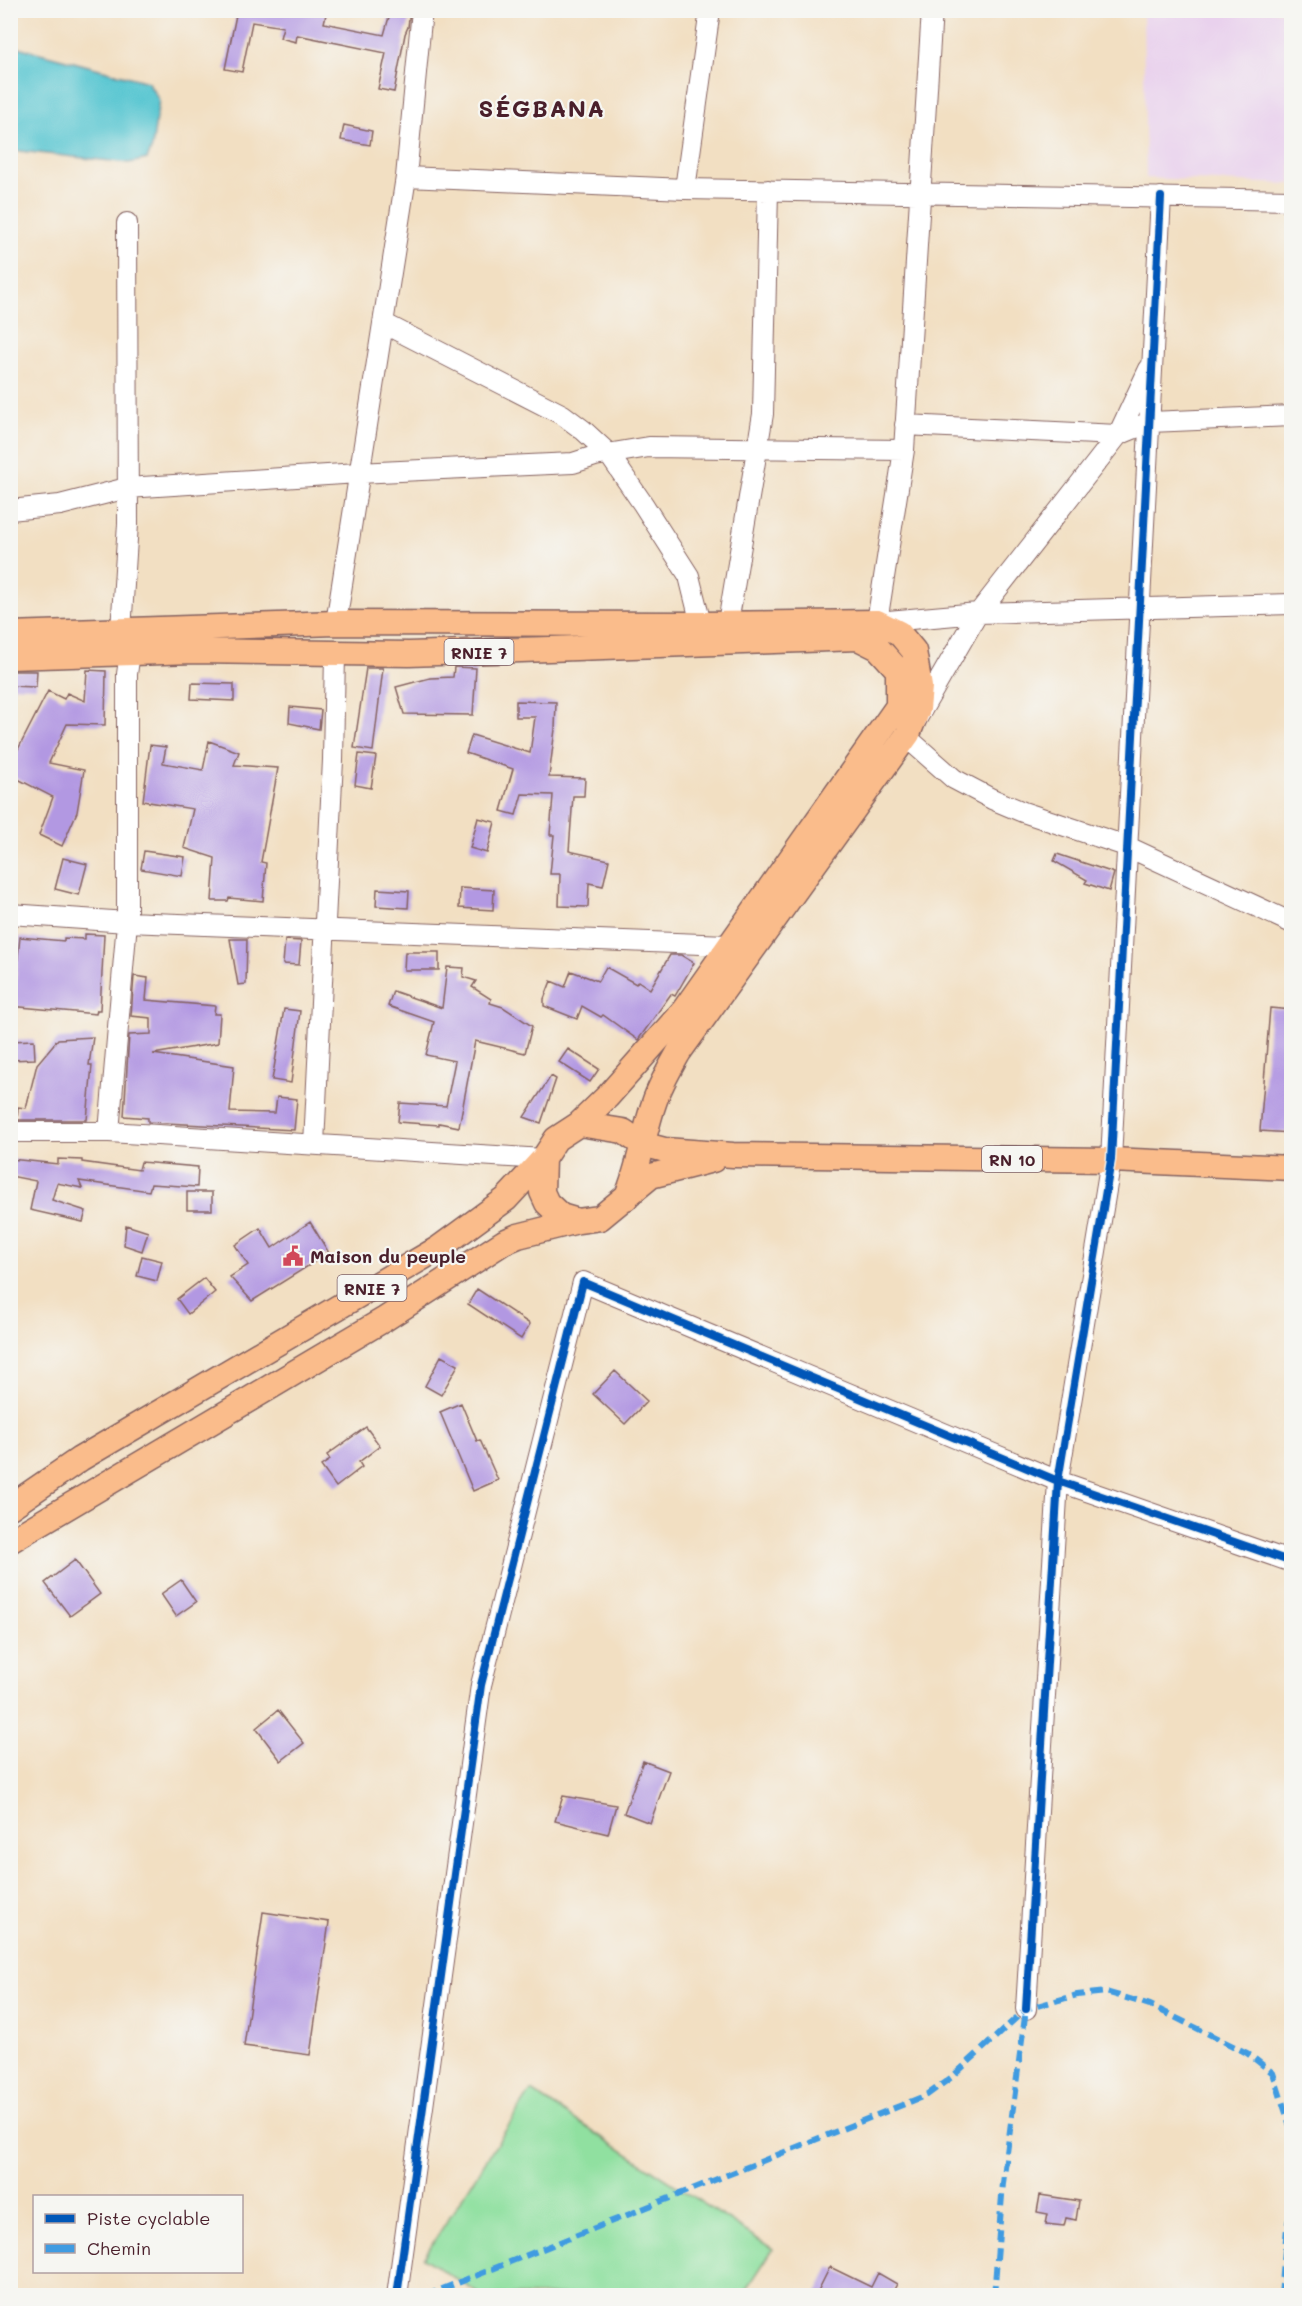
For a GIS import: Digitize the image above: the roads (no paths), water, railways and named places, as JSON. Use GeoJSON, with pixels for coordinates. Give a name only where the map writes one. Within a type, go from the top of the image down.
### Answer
{"type":"FeatureCollection","features":[{"type":"Feature","properties":{"kind":"main road","name":"RNIE 7"},"geometry":{"type":"LineString","coordinates":[[10,634],[336,622],[701,624],[877,622]]}},
{"type":"Feature","properties":{"kind":"main road"},"geometry":{"type":"LineString","coordinates":[[626,1198],[638,1164],[654,1103],[665,1076],[679,1052],[908,734],[918,709],[920,687],[914,651],[899,633],[877,622]]}},
{"type":"Feature","properties":{"kind":"main road","name":"RNIE 7"},"geometry":{"type":"LineString","coordinates":[[10,657],[194,651],[409,654],[858,638],[878,648],[898,670],[898,706],[684,1010],[608,1096],[579,1124],[556,1138],[543,1159],[506,1200],[439,1248],[80,1459],[10,1507]]}},
{"type":"Feature","properties":{"kind":"main road","name":"RN 10"},"geometry":{"type":"LineString","coordinates":[[579,1124],[623,1131],[642,1143],[665,1150],[733,1155],[1111,1160],[1292,1168]]}},
{"type":"Feature","properties":{"kind":"main road","name":"RN 10"},"geometry":{"type":"LineString","coordinates":[[578,1221],[600,1218],[651,1176],[733,1155]]}},
{"type":"Feature","properties":{"kind":"main road"},"geometry":{"type":"LineString","coordinates":[[543,1159],[542,1192],[547,1203],[561,1216],[578,1221]]}},
{"type":"Feature","properties":{"kind":"main road","name":"RNIE 7"},"geometry":{"type":"LineString","coordinates":[[10,1541],[385,1319],[504,1242],[518,1236],[578,1221]]}},
{"type":"Feature","properties":{"kind":"street"},"geometry":{"type":"LineString","coordinates":[[336,622],[406,177],[422,10]]}},
{"type":"Feature","properties":{"kind":"street"},"geometry":{"type":"LineString","coordinates":[[685,189],[710,10]]}},
{"type":"Feature","properties":{"kind":"street"},"geometry":{"type":"LineString","coordinates":[[932,10],[904,450],[877,622],[978,613],[1292,604]]}},
{"type":"Feature","properties":{"kind":"street"},"geometry":{"type":"LineString","coordinates":[[406,177],[685,189],[1292,200]]}},
{"type":"Feature","properties":{"kind":"street"},"geometry":{"type":"LineString","coordinates":[[728,623],[763,414],[768,190]]}},
{"type":"Feature","properties":{"kind":"street"},"geometry":{"type":"LineString","coordinates":[[1026,2009],[1058,1481],[1111,1160],[1161,197]]}},
{"type":"Feature","properties":{"kind":"street"},"geometry":{"type":"LineString","coordinates":[[121,630],[128,524],[127,223]]}},
{"type":"Feature","properties":{"kind":"street"},"geometry":{"type":"LineString","coordinates":[[382,323],[563,415],[608,453],[689,576],[701,624]]}},
{"type":"Feature","properties":{"kind":"street"},"geometry":{"type":"LineString","coordinates":[[898,706],[920,687],[1118,435],[1153,361]]}},
{"type":"Feature","properties":{"kind":"street"},"geometry":{"type":"LineString","coordinates":[[905,425],[1118,435],[1150,422],[1292,416]]}},
{"type":"Feature","properties":{"kind":"street"},"geometry":{"type":"LineString","coordinates":[[10,510],[60,505],[127,488],[358,473],[573,463],[608,453],[649,447],[904,450]]}},
{"type":"Feature","properties":{"kind":"street"},"geometry":{"type":"LineString","coordinates":[[978,613],[908,734],[912,742],[954,779],[992,799],[1023,812],[1126,846],[1292,923]]}},
{"type":"Feature","properties":{"kind":"street"},"geometry":{"type":"LineString","coordinates":[[109,1132],[126,922],[130,653]]}},
{"type":"Feature","properties":{"kind":"street"},"geometry":{"type":"LineString","coordinates":[[314,1144],[333,760],[335,653]]}},
{"type":"Feature","properties":{"kind":"street"},"geometry":{"type":"LineString","coordinates":[[10,914],[126,922],[728,945]]}},
{"type":"Feature","properties":{"kind":"street"},"geometry":{"type":"LineString","coordinates":[[10,1132],[109,1132],[543,1159]]}},
{"type":"Feature","properties":{"kind":"street"},"geometry":{"type":"LineString","coordinates":[[397,2295],[481,1684],[583,1282],[1058,1481],[1292,1562]]}},
{"type":"Feature","properties":{"kind":"water"},"geometry":{"type":"Polygon","coordinates":[[[10,45],[148,82],[159,100],[152,147],[147,159],[129,163],[11,150],[10,45]]]}},
{"type":"Feature","properties":{"kind":"place","name":"Maison du peuple"},"geometry":{"type":"Point","coordinates":[293,1256]}},
{"type":"Feature","properties":{"kind":"district","name":"SÉGBANA"},"geometry":{"type":"Point","coordinates":[542,107]}}]}
